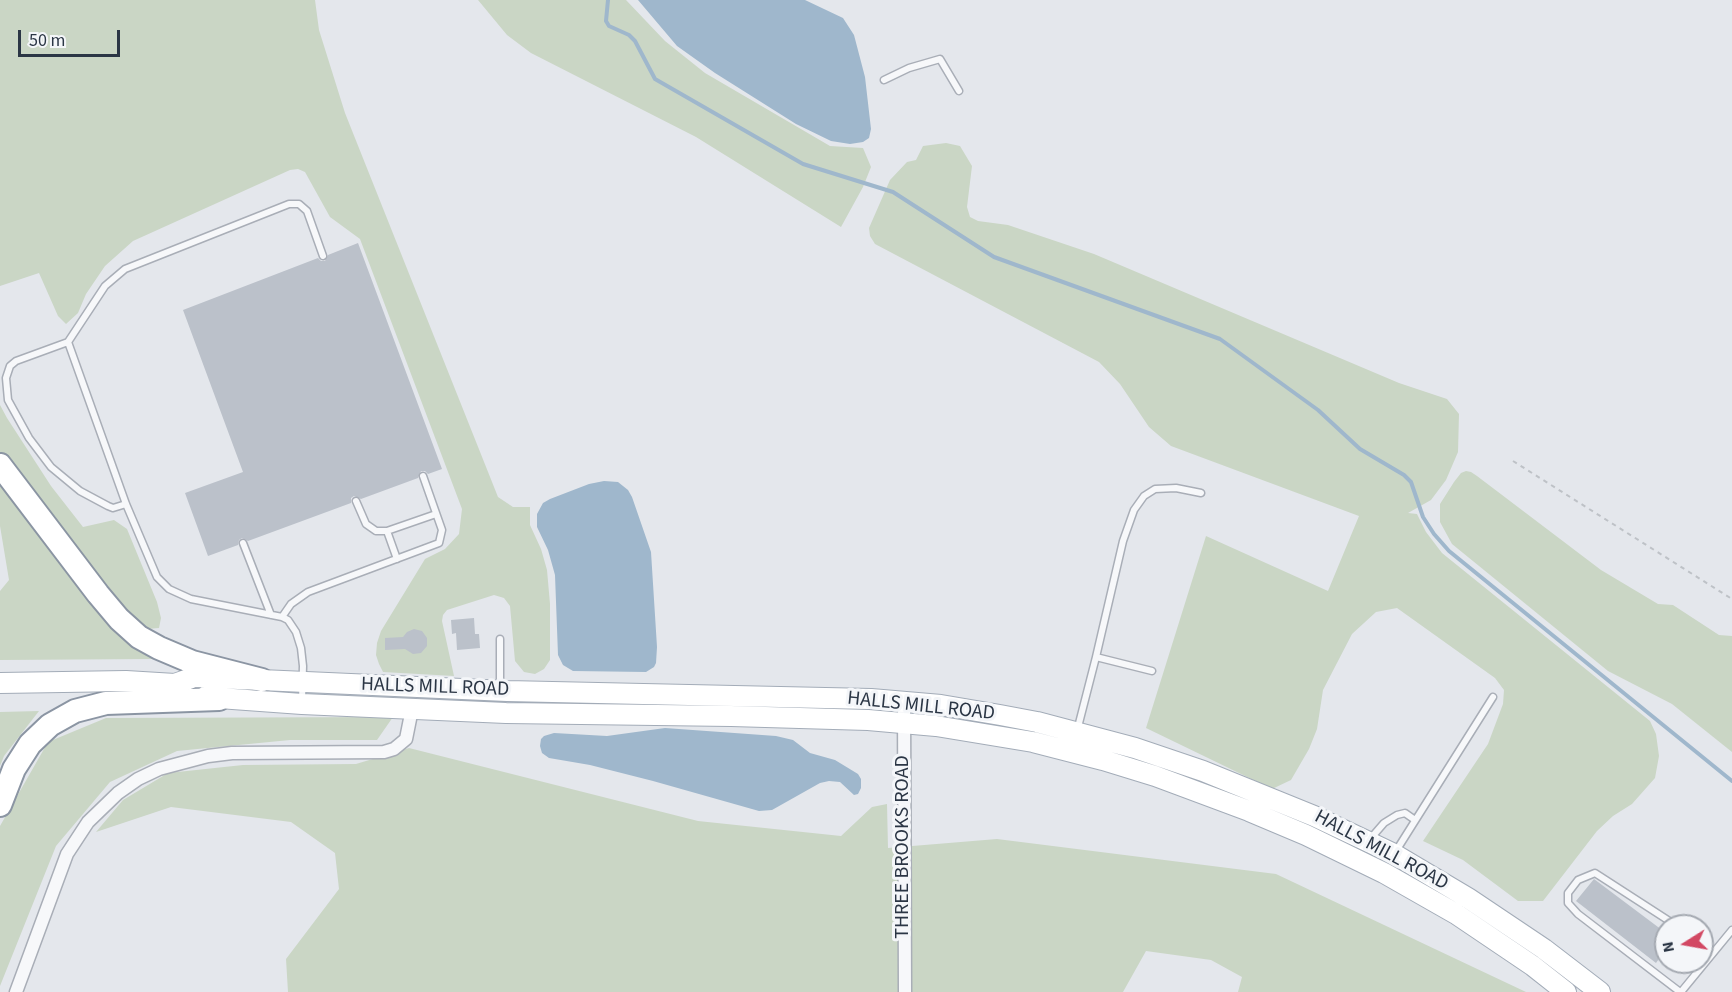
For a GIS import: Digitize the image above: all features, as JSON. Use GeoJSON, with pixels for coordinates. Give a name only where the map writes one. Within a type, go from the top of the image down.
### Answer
{"type":"FeatureCollection","features":[{"type":"Feature","properties":{"kind":"highway"},"geometry":{"type":"LineString","coordinates":[[0,465],[119,620],[139,637],[192,662],[262,680]]}},
{"type":"Feature","properties":{"kind":"highway"},"geometry":{"type":"LineString","coordinates":[[0,806],[14,769],[30,744],[50,726],[75,711],[106,703],[219,699]]}},
{"type":"Feature","properties":{"kind":"main road","name":"HALLS MILL ROAD"},"geometry":{"type":"LineString","coordinates":[[0,683],[126,681],[176,684],[194,677],[500,691],[904,701],[1000,715],[1077,732],[1135,748],[1203,771],[1369,841],[1443,883],[1507,924],[1600,992]]}},
{"type":"Feature","properties":{"kind":"main road","name":"HALLS MILL ROAD"},"geometry":{"type":"LineString","coordinates":[[176,684],[194,696],[302,704],[580,715],[818,717],[903,723],[995,735],[1068,751],[1155,776],[1249,811],[1317,840],[1430,898],[1497,941],[1566,992]]}},
{"type":"Feature","properties":{"kind":"main road"},"geometry":{"type":"LineString","coordinates":[[731,716],[742,707],[807,705],[814,697]]}},
{"type":"Feature","properties":{"kind":"street","name":"THREE BROOKS ROAD"},"geometry":{"type":"LineString","coordinates":[[904,701],[905,992]]}},
{"type":"Feature","properties":{"kind":"street"},"geometry":{"type":"LineString","coordinates":[[16,992],[67,854],[88,822],[118,793],[138,779],[159,769],[208,756],[231,753],[384,752],[394,749],[406,739],[412,709]]}},
{"type":"Feature","properties":{"kind":"lane"},"geometry":{"type":"LineString","coordinates":[[884,80],[909,68],[940,59],[959,91]]}},
{"type":"Feature","properties":{"kind":"lane"},"geometry":{"type":"LineString","coordinates":[[126,504],[113,508],[93,500],[51,467],[29,438],[8,400],[6,378],[7,371],[13,363],[68,342],[101,291],[111,279],[125,269],[289,204],[299,204],[307,211],[323,256]]}},
{"type":"Feature","properties":{"kind":"lane"},"geometry":{"type":"LineString","coordinates":[[68,342],[126,504],[157,577],[169,589],[192,599],[282,617],[293,625],[303,658],[302,704]]}},
{"type":"Feature","properties":{"kind":"lane"},"geometry":{"type":"LineString","coordinates":[[282,617],[291,604],[308,592],[439,543],[442,530],[423,476]]}},
{"type":"Feature","properties":{"kind":"lane"},"geometry":{"type":"LineString","coordinates":[[1077,732],[1124,541],[1134,510],[1144,496],[1155,489],[1176,488],[1201,493]]}},
{"type":"Feature","properties":{"kind":"lane"},"geometry":{"type":"LineString","coordinates":[[356,501],[366,524],[376,531],[387,531],[436,514]]}},
{"type":"Feature","properties":{"kind":"lane"},"geometry":{"type":"LineString","coordinates":[[387,531],[397,559]]}},
{"type":"Feature","properties":{"kind":"lane"},"geometry":{"type":"LineString","coordinates":[[243,543],[271,615]]}},
{"type":"Feature","properties":{"kind":"lane"},"geometry":{"type":"LineString","coordinates":[[500,639],[500,691]]}},
{"type":"Feature","properties":{"kind":"lane"},"geometry":{"type":"LineString","coordinates":[[1096,657],[1152,670]]}},
{"type":"Feature","properties":{"kind":"lane"},"geometry":{"type":"LineString","coordinates":[[1394,854],[1493,697]]}},
{"type":"Feature","properties":{"kind":"lane"},"geometry":{"type":"LineString","coordinates":[[1369,841],[1384,823],[1396,814],[1405,813],[1415,820]]}},
{"type":"Feature","properties":{"kind":"lane"},"geometry":{"type":"LineString","coordinates":[[1654,972],[1578,914],[1568,903],[1568,893],[1578,880],[1595,873],[1658,914]]}},
{"type":"Feature","properties":{"kind":"lane"},"geometry":{"type":"LineString","coordinates":[[1714,952],[1732,930]]}},
{"type":"Feature","properties":{"kind":"lane"},"geometry":{"type":"LineString","coordinates":[[1656,974],[1680,992],[1695,974]]}},
{"type":"Feature","properties":{"kind":"path"},"geometry":{"type":"LineString","coordinates":[[1513,461],[1732,599]]}},
{"type":"Feature","properties":{"kind":"green space"},"geometry":{"type":"Polygon","coordinates":[[[0,0],[315,0],[319,30],[345,113],[498,497],[513,507],[530,507],[530,525],[541,549],[547,570],[550,604],[550,660],[544,669],[535,674],[524,672],[515,661],[510,606],[504,598],[494,595],[447,610],[443,615],[442,621],[454,676],[383,672],[379,664],[376,655],[381,631],[425,559],[445,549],[459,534],[462,509],[360,239],[330,217],[305,172],[298,169],[290,170],[133,241],[105,266],[86,294],[78,313],[66,324],[58,316],[39,273],[0,286],[0,0]]]}},
{"type":"Feature","properties":{"kind":"green space"},"geometry":{"type":"Polygon","coordinates":[[[478,0],[626,0],[665,41],[705,73],[830,146],[863,148],[871,167],[841,227],[696,137],[531,53],[507,35],[478,0]]]}},
{"type":"Feature","properties":{"kind":"green space"},"geometry":{"type":"Polygon","coordinates":[[[946,143],[960,146],[972,166],[967,207],[970,217],[978,221],[1008,225],[1094,254],[1399,383],[1447,399],[1459,414],[1458,452],[1446,480],[1431,500],[1408,513],[1417,514],[1426,532],[1442,553],[1650,721],[1656,734],[1659,756],[1655,778],[1632,804],[1613,816],[1597,831],[1543,901],[1518,901],[1463,860],[1423,841],[1488,744],[1503,704],[1504,690],[1495,678],[1397,608],[1376,612],[1352,634],[1323,690],[1317,729],[1309,749],[1291,780],[1272,789],[1146,728],[1206,536],[1328,591],[1359,516],[1171,446],[1149,427],[1120,384],[1099,362],[875,244],[870,236],[869,228],[890,180],[907,162],[916,160],[923,146],[946,143]]]}},
{"type":"Feature","properties":{"kind":"green space"},"geometry":{"type":"Polygon","coordinates":[[[0,405],[51,486],[83,527],[114,520],[127,529],[157,602],[161,618],[159,628],[147,629],[131,620],[0,453],[0,405]]]}},
{"type":"Feature","properties":{"kind":"green space"},"geometry":{"type":"Polygon","coordinates":[[[1466,471],[1477,476],[1601,570],[1658,604],[1673,605],[1719,635],[1732,636],[1732,752],[1672,704],[1608,671],[1452,544],[1440,522],[1440,504],[1461,473],[1466,471]]]}},
{"type":"Feature","properties":{"kind":"green space"},"geometry":{"type":"Polygon","coordinates":[[[0,482],[70,578],[153,659],[0,660],[0,591],[9,580],[0,526],[0,482]]]}},
{"type":"Feature","properties":{"kind":"green space"},"geometry":{"type":"Polygon","coordinates":[[[39,711],[4,756],[0,766],[0,712],[39,711]]]}},
{"type":"Feature","properties":{"kind":"green space"},"geometry":{"type":"Polygon","coordinates":[[[393,717],[377,740],[290,740],[177,751],[110,782],[56,846],[0,986],[0,826],[48,742],[106,718],[393,717]]]}},
{"type":"Feature","properties":{"kind":"green space"},"geometry":{"type":"Polygon","coordinates":[[[409,748],[698,821],[841,836],[872,807],[887,804],[888,848],[997,839],[1276,874],[1526,992],[1238,992],[1242,977],[1211,960],[1146,951],[1123,992],[288,992],[286,959],[339,889],[335,853],[291,822],[171,807],[96,832],[123,800],[168,773],[243,765],[356,764],[409,748]]]}},
{"type":"Feature","properties":{"kind":"water"},"geometry":{"type":"Polygon","coordinates":[[[638,0],[805,0],[843,18],[854,35],[865,77],[871,129],[869,138],[863,142],[850,144],[831,141],[796,124],[677,46],[638,0]]]}},
{"type":"Feature","properties":{"kind":"water"},"geometry":{"type":"Polygon","coordinates":[[[604,481],[618,482],[628,490],[651,552],[657,647],[656,663],[646,672],[573,671],[563,665],[558,655],[555,575],[548,550],[537,527],[537,514],[543,503],[550,499],[589,484],[604,481]]]}},
{"type":"Feature","properties":{"kind":"water"},"geometry":{"type":"Polygon","coordinates":[[[665,728],[776,736],[793,740],[810,753],[835,760],[858,774],[861,779],[861,788],[858,794],[854,795],[840,782],[820,783],[772,810],[759,811],[590,765],[549,758],[542,753],[540,746],[544,736],[554,733],[607,736],[665,728]]]}},
{"type":"Feature","properties":{"kind":"building"},"geometry":{"type":"Polygon","coordinates":[[[358,243],[442,469],[428,474],[421,471],[418,478],[361,499],[354,496],[351,498],[351,503],[248,541],[242,538],[238,545],[208,556],[185,493],[243,472],[183,310],[318,258],[325,261],[328,255],[358,243]]]}},
{"type":"Feature","properties":{"kind":"building"},"geometry":{"type":"Polygon","coordinates":[[[474,618],[475,634],[479,634],[480,648],[457,650],[456,633],[452,634],[451,620],[474,618]]]}},
{"type":"Feature","properties":{"kind":"building"},"geometry":{"type":"Polygon","coordinates":[[[414,629],[422,631],[427,638],[427,646],[421,653],[413,654],[405,649],[385,650],[385,638],[403,637],[414,629]]]}},
{"type":"Feature","properties":{"kind":"building"},"geometry":{"type":"Polygon","coordinates":[[[1594,879],[1654,924],[1654,961],[1576,901],[1594,879]]]}},
{"type":"Feature","properties":{"kind":"waterway"},"geometry":{"type":"LineString","coordinates":[[608,0],[606,21],[609,26],[629,35],[635,41],[655,79],[803,164],[893,192],[994,257],[1220,339],[1318,410],[1360,449],[1404,475],[1411,482],[1423,517],[1449,551],[1732,781]]}}]}
